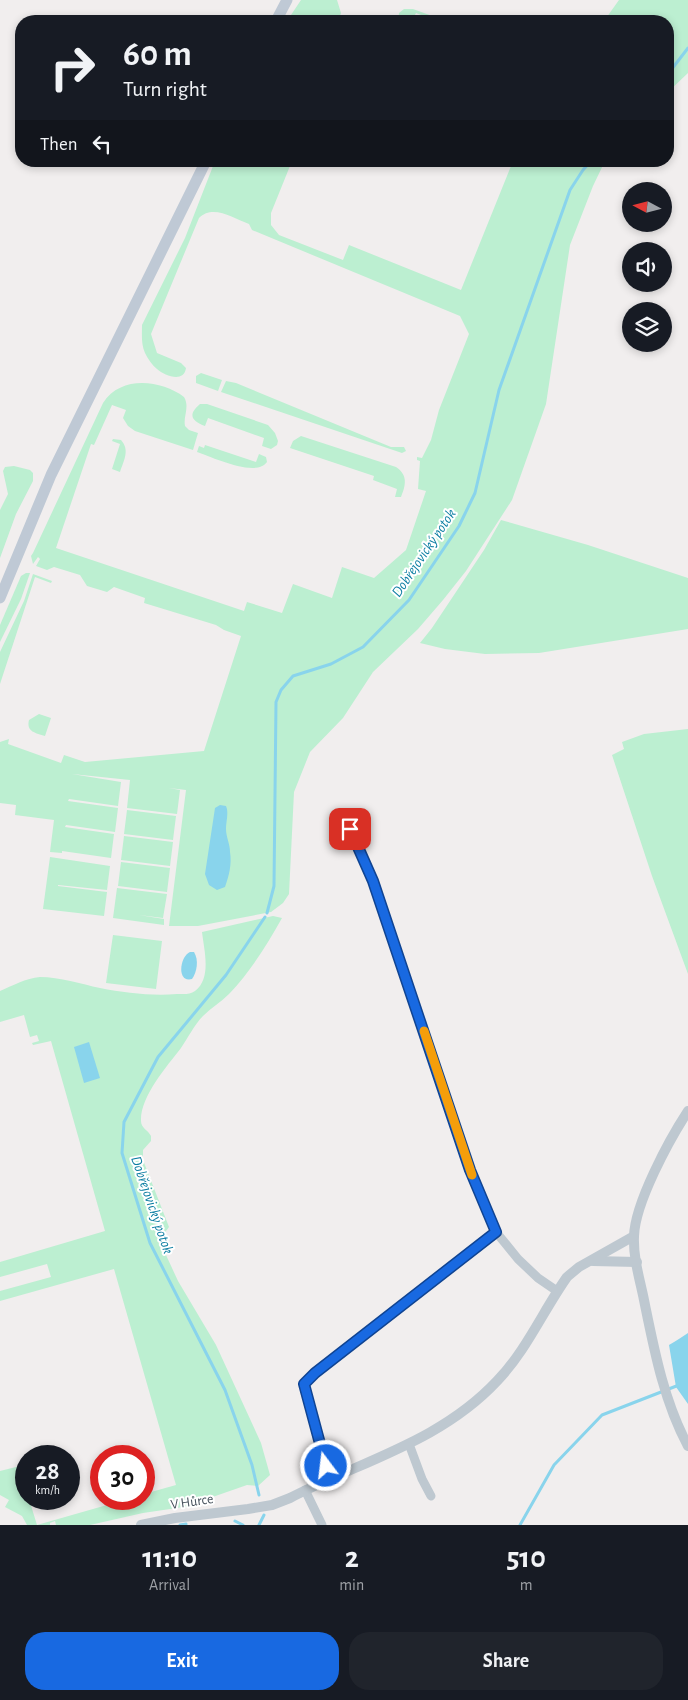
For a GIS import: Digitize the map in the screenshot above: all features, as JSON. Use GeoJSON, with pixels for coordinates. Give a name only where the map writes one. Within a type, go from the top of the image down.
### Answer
{"type":"FeatureCollection","features":[{"type":"Feature","properties":{"kind":"main road"},"geometry":{"type":"LineString","coordinates":[[279,15],[287,0]]}},
{"type":"Feature","properties":{"kind":"main road"},"geometry":{"type":"LineString","coordinates":[[0,598],[51,475],[203,167]]}},
{"type":"Feature","properties":{"kind":"street"},"geometry":{"type":"LineString","coordinates":[[350,829],[373,881],[470,1170],[496,1232],[538,1278],[557,1291]]}},
{"type":"Feature","properties":{"kind":"street"},"geometry":{"type":"LineString","coordinates":[[688,1111],[670,1142],[645,1194],[636,1220],[634,1236],[637,1262],[650,1327],[666,1390],[676,1421],[688,1446]]}},
{"type":"Feature","properties":{"kind":"street"},"geometry":{"type":"LineString","coordinates":[[329,1479],[304,1384],[315,1373],[496,1232]]}},
{"type":"Feature","properties":{"kind":"street","name":"V Hůrce"},"geometry":{"type":"LineString","coordinates":[[141,1525],[175,1518],[272,1505],[409,1444],[443,1426],[464,1412],[498,1380],[517,1356],[567,1278],[579,1267],[634,1236]]}},
{"type":"Feature","properties":{"kind":"street"},"geometry":{"type":"LineString","coordinates":[[591,1261],[637,1262]]}},
{"type":"Feature","properties":{"kind":"street"},"geometry":{"type":"LineString","coordinates":[[409,1444],[422,1479],[431,1496]]}},
{"type":"Feature","properties":{"kind":"street"},"geometry":{"type":"LineString","coordinates":[[305,1490],[322,1525]]}},
{"type":"Feature","properties":{"kind":"green space"},"geometry":{"type":"Polygon","coordinates":[[[301,0],[337,0],[341,13],[340,15],[291,15],[301,0]]]}},
{"type":"Feature","properties":{"kind":"green space"},"geometry":{"type":"Polygon","coordinates":[[[619,0],[688,0],[688,73],[674,86],[674,15],[608,15],[619,0]]]}},
{"type":"Feature","properties":{"kind":"green space"},"geometry":{"type":"Polygon","coordinates":[[[404,9],[413,9],[430,15],[416,13],[415,15],[399,15],[404,9]]]}},
{"type":"Feature","properties":{"kind":"green space"},"geometry":{"type":"Polygon","coordinates":[[[213,167],[290,167],[271,213],[271,225],[279,235],[343,260],[349,245],[461,290],[511,167],[602,167],[570,245],[546,404],[512,500],[466,571],[443,600],[418,629],[373,672],[343,718],[310,752],[294,792],[289,894],[283,903],[271,912],[198,926],[169,926],[186,790],[169,788],[180,790],[177,814],[127,808],[130,780],[72,774],[121,782],[118,806],[69,799],[68,801],[118,808],[115,832],[66,825],[65,827],[114,834],[111,858],[62,851],[62,853],[50,852],[54,820],[15,815],[16,805],[0,803],[0,742],[9,739],[8,744],[61,763],[64,755],[85,762],[204,751],[241,636],[216,625],[144,603],[145,598],[114,587],[107,592],[87,586],[80,575],[54,567],[47,570],[36,566],[40,559],[38,557],[33,564],[31,556],[103,403],[111,394],[130,384],[153,384],[175,391],[184,397],[186,401],[185,426],[189,430],[198,433],[193,450],[135,431],[128,426],[123,418],[126,410],[112,405],[94,445],[91,444],[56,548],[244,611],[247,602],[282,613],[293,584],[332,598],[342,567],[374,578],[406,550],[426,491],[418,489],[420,461],[417,460],[417,457],[422,458],[431,440],[439,410],[469,334],[460,316],[252,230],[249,224],[230,216],[210,212],[199,218],[151,334],[157,353],[181,363],[186,368],[185,373],[178,377],[169,376],[160,372],[145,353],[142,343],[142,325],[185,238],[213,167]]]}},
{"type":"Feature","properties":{"kind":"green space"},"geometry":{"type":"Polygon","coordinates":[[[201,373],[222,380],[218,391],[196,383],[196,376],[201,373]]]}},
{"type":"Feature","properties":{"kind":"green space"},"geometry":{"type":"Polygon","coordinates":[[[226,381],[236,383],[391,447],[404,447],[406,451],[402,453],[221,392],[226,381]]]}},
{"type":"Feature","properties":{"kind":"green space"},"geometry":{"type":"Polygon","coordinates":[[[200,404],[207,404],[268,425],[275,433],[278,441],[277,445],[271,449],[262,446],[264,438],[208,418],[205,426],[201,424],[194,420],[192,414],[200,404]]]}},
{"type":"Feature","properties":{"kind":"green space"},"geometry":{"type":"Polygon","coordinates":[[[301,436],[396,467],[403,473],[405,480],[401,497],[395,497],[397,489],[373,480],[374,476],[290,448],[293,441],[301,436]]]}},
{"type":"Feature","properties":{"kind":"green space"},"geometry":{"type":"Polygon","coordinates":[[[113,439],[121,440],[126,451],[120,472],[112,469],[120,444],[112,441],[113,439]]]}},
{"type":"Feature","properties":{"kind":"green space"},"geometry":{"type":"Polygon","coordinates":[[[205,445],[256,462],[259,454],[266,457],[267,462],[254,468],[223,462],[197,452],[199,446],[204,448],[205,445]]]}},
{"type":"Feature","properties":{"kind":"green space"},"geometry":{"type":"Polygon","coordinates":[[[14,466],[30,470],[33,473],[33,481],[16,514],[0,558],[0,510],[8,494],[3,471],[5,467],[14,466]]]}},
{"type":"Feature","properties":{"kind":"green space"},"geometry":{"type":"Polygon","coordinates":[[[501,520],[588,545],[688,578],[688,629],[539,653],[485,654],[445,649],[420,643],[484,550],[501,520]]]}},
{"type":"Feature","properties":{"kind":"green space"},"geometry":{"type":"Polygon","coordinates":[[[30,573],[21,599],[0,642],[0,625],[21,576],[30,573]]]}},
{"type":"Feature","properties":{"kind":"green space"},"geometry":{"type":"Polygon","coordinates":[[[33,574],[52,581],[51,583],[35,577],[0,684],[0,652],[24,601],[33,574]]]}},
{"type":"Feature","properties":{"kind":"green space"},"geometry":{"type":"Polygon","coordinates":[[[39,714],[51,718],[45,736],[30,730],[28,724],[29,720],[39,714]]]}},
{"type":"Feature","properties":{"kind":"green space"},"geometry":{"type":"Polygon","coordinates":[[[688,729],[688,974],[652,876],[612,755],[624,749],[622,742],[644,734],[688,729]]]}},
{"type":"Feature","properties":{"kind":"green space"},"geometry":{"type":"Polygon","coordinates":[[[127,810],[176,816],[173,840],[124,834],[127,810]]]}},
{"type":"Feature","properties":{"kind":"green space"},"geometry":{"type":"Polygon","coordinates":[[[124,836],[173,842],[170,866],[121,860],[124,836]]]}},
{"type":"Feature","properties":{"kind":"green space"},"geometry":{"type":"Polygon","coordinates":[[[50,857],[110,866],[107,890],[58,885],[107,892],[104,916],[43,909],[50,857]]]}},
{"type":"Feature","properties":{"kind":"green space"},"geometry":{"type":"Polygon","coordinates":[[[121,862],[170,868],[167,892],[118,886],[121,862]]]}},
{"type":"Feature","properties":{"kind":"green space"},"geometry":{"type":"Polygon","coordinates":[[[117,888],[167,894],[163,918],[139,915],[164,919],[164,925],[113,918],[117,888]]]}},
{"type":"Feature","properties":{"kind":"green space"},"geometry":{"type":"Polygon","coordinates":[[[273,916],[282,918],[244,977],[194,1027],[162,1073],[145,1102],[141,1121],[151,1136],[151,1141],[143,1150],[143,1160],[169,1227],[160,1239],[160,1242],[178,1281],[216,1345],[261,1443],[270,1475],[258,1486],[247,1485],[204,1500],[204,1504],[143,1513],[90,1525],[56,1525],[55,1521],[50,1523],[50,1525],[37,1525],[90,1510],[155,1510],[155,1491],[176,1485],[114,1269],[0,1301],[0,1291],[51,1277],[47,1264],[0,1277],[0,1262],[105,1231],[51,1041],[33,1045],[32,1043],[39,1041],[37,1035],[30,1037],[24,1015],[0,1022],[0,991],[24,981],[48,977],[129,993],[158,995],[191,993],[195,991],[204,979],[206,963],[202,932],[273,916]]]}},
{"type":"Feature","properties":{"kind":"green space"},"geometry":{"type":"Polygon","coordinates":[[[113,935],[162,941],[156,989],[106,983],[113,935]]]}},
{"type":"Feature","properties":{"kind":"green space"},"geometry":{"type":"Polygon","coordinates":[[[15,1467],[15,1510],[32,1510],[37,1525],[27,1525],[22,1516],[5,1507],[9,1500],[0,1495],[0,1471],[15,1467]]]}},
{"type":"Feature","properties":{"kind":"water"},"geometry":{"type":"Polygon","coordinates":[[[220,805],[227,808],[226,832],[231,861],[225,887],[217,890],[209,885],[205,874],[215,808],[220,805]]]}},
{"type":"Feature","properties":{"kind":"water"},"geometry":{"type":"Polygon","coordinates":[[[190,952],[194,952],[196,955],[197,966],[192,979],[187,979],[184,977],[181,968],[184,958],[190,952]]]}},
{"type":"Feature","properties":{"kind":"water"},"geometry":{"type":"Polygon","coordinates":[[[89,1042],[100,1078],[84,1083],[74,1047],[89,1042]]]}},
{"type":"Feature","properties":{"kind":"water"},"geometry":{"type":"Polygon","coordinates":[[[688,1333],[688,1404],[676,1387],[669,1345],[688,1333]]]}},
{"type":"Feature","properties":{"kind":"waterway","name":"Dobřejovický potok"},"geometry":{"type":"LineString","coordinates":[[674,66],[688,48]]}},
{"type":"Feature","properties":{"kind":"waterway","name":"Dobřejovický potok"},"geometry":{"type":"LineString","coordinates":[[267,913],[274,886],[276,702],[281,690],[293,676],[331,664],[363,647],[409,600],[459,526],[475,493],[499,390],[570,190],[586,167]]}},
{"type":"Feature","properties":{"kind":"waterway","name":"Dobřejovický potok"},"geometry":{"type":"LineString","coordinates":[[259,1495],[252,1465],[225,1390],[150,1243],[122,1153],[124,1122],[158,1057],[226,975],[265,917]]}},
{"type":"Feature","properties":{"kind":"waterway"},"geometry":{"type":"LineString","coordinates":[[520,1525],[554,1465],[602,1415],[679,1385]]}},
{"type":"Feature","properties":{"kind":"waterway","name":"Dobřejovický potok"},"geometry":{"type":"LineString","coordinates":[[259,1525],[264,1515]]}},
{"type":"Feature","properties":{"kind":"waterway"},"geometry":{"type":"LineString","coordinates":[[235,1521],[243,1525]]}},
{"type":"Feature","properties":{"kind":"waterway"},"geometry":{"type":"LineString","coordinates":[[180,1525],[186,1524]]}},
{"type":"Feature","properties":{"kind":"slow traffic"},"geometry":{"type":"LineString","coordinates":[[424,1031],[472,1175]]}},
{"type":"Feature","properties":{"kind":"route"},"geometry":{"type":"LineString","coordinates":[[326,1466],[304,1384],[315,1373],[496,1232],[470,1170],[373,881],[350,829]]}}]}
